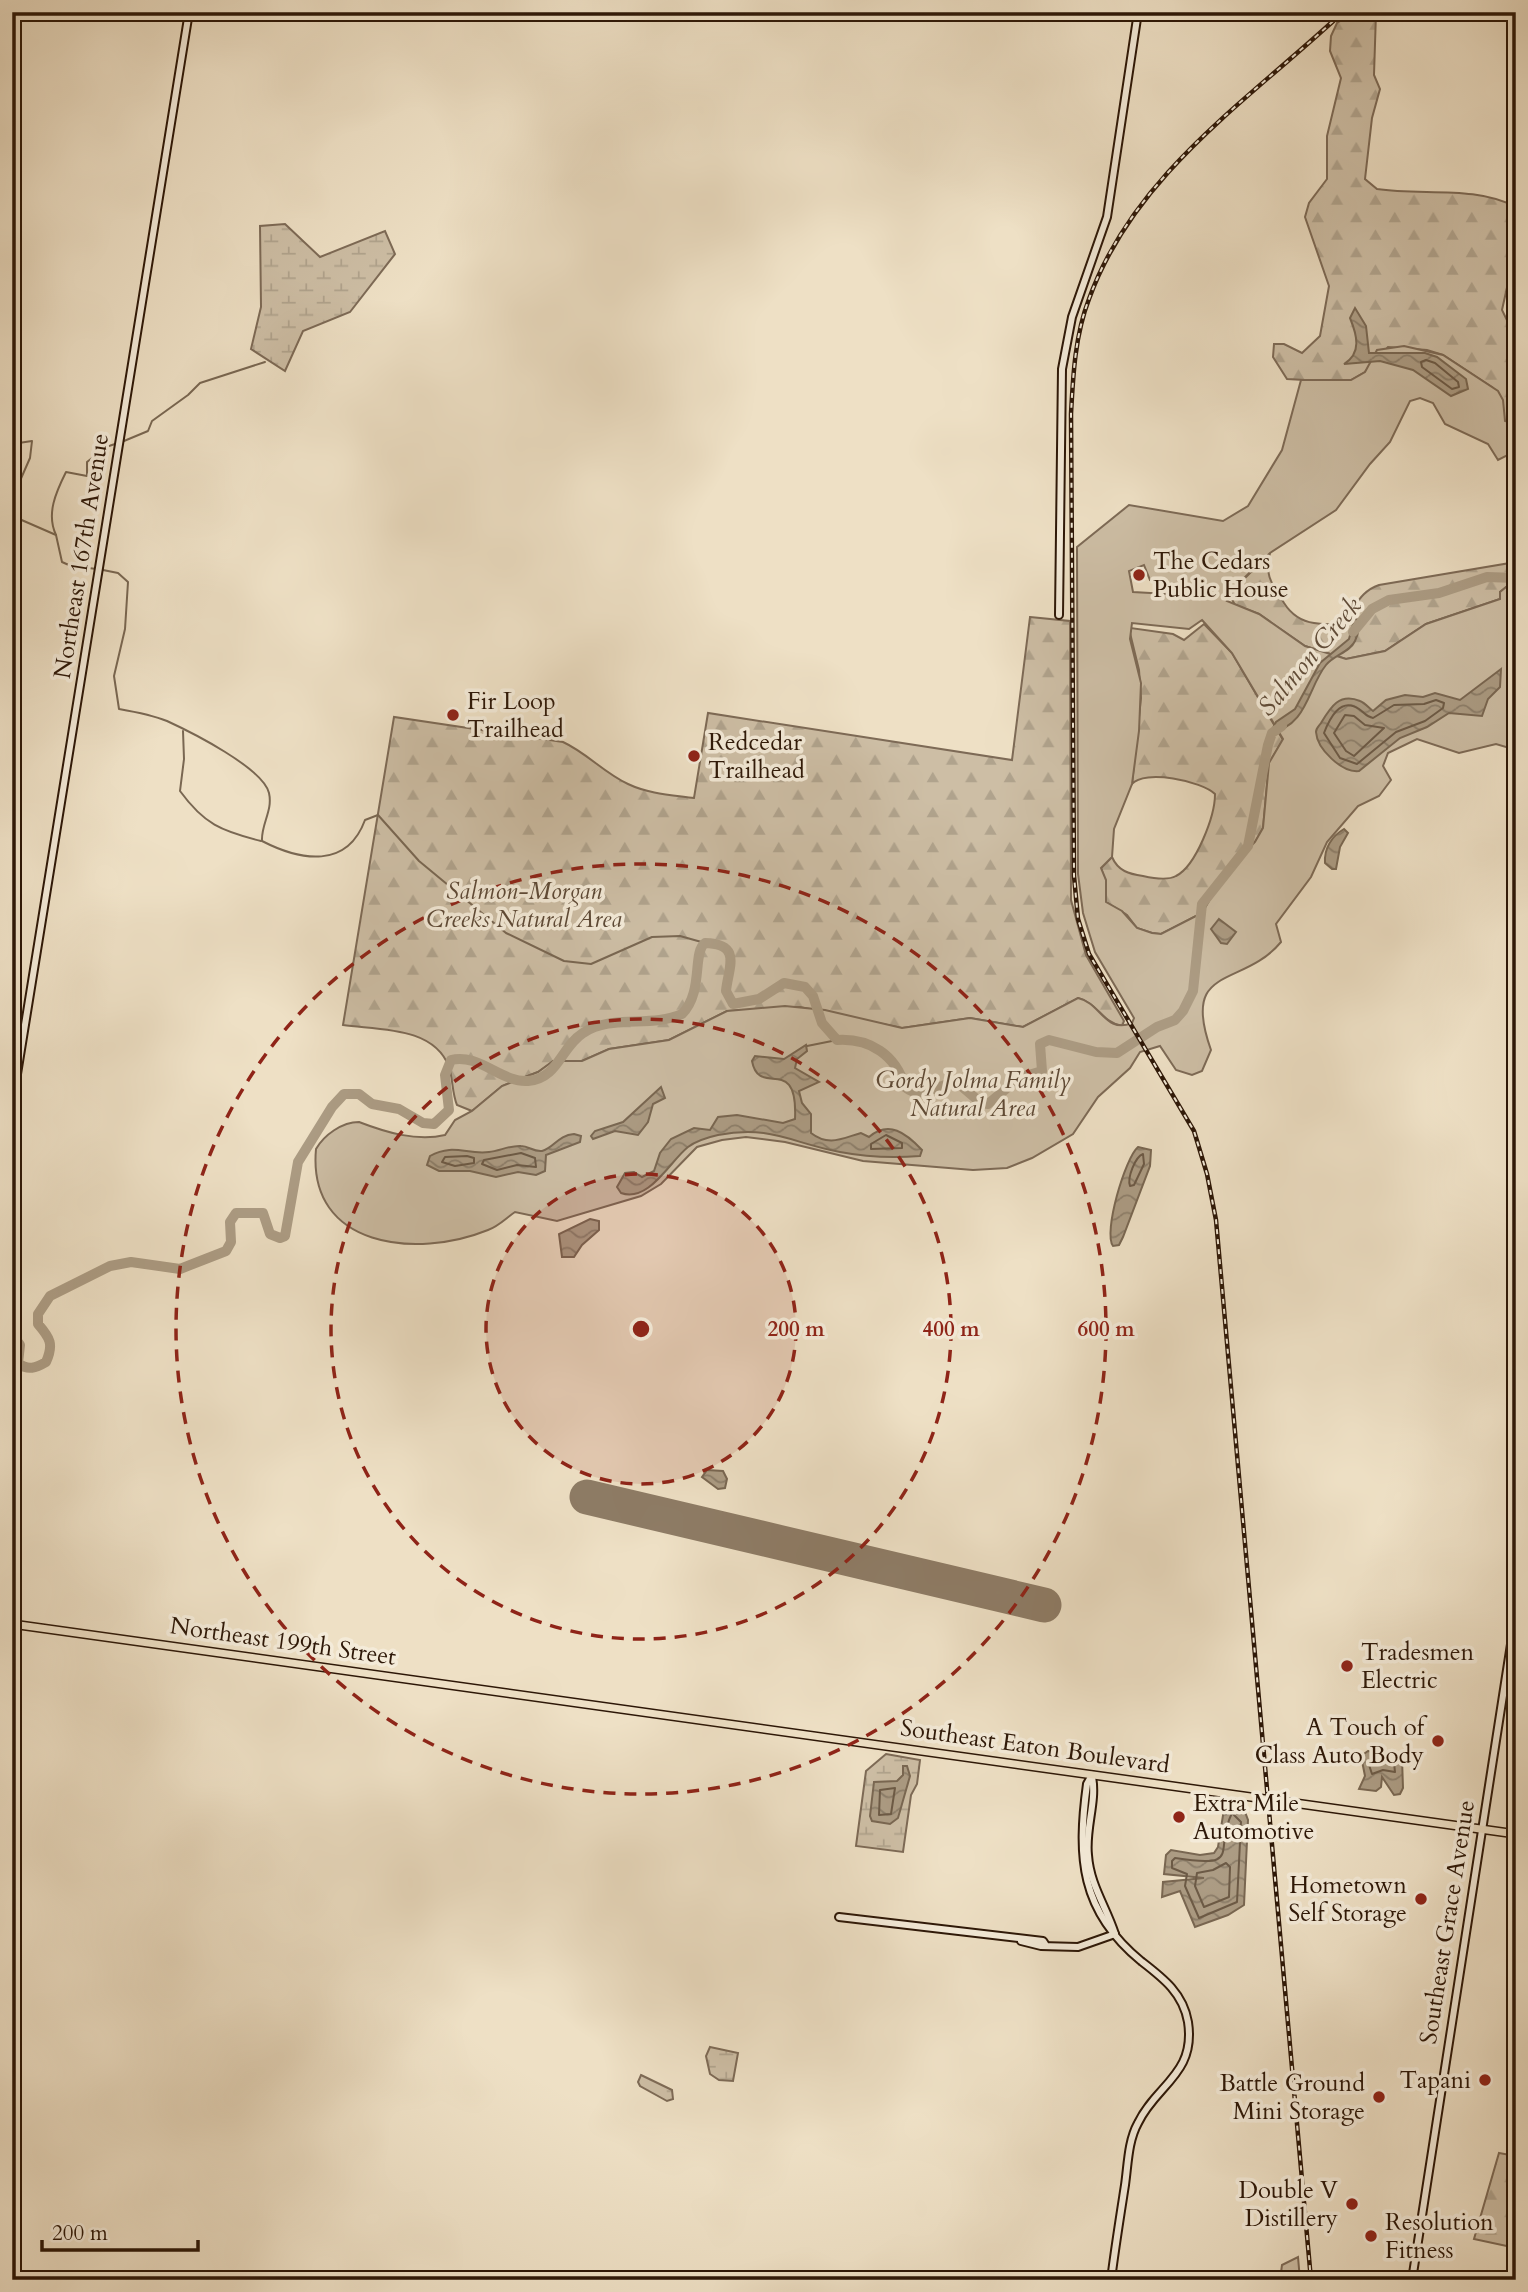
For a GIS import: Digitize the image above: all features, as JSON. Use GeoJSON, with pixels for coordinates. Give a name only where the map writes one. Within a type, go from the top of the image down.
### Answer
{"type":"FeatureCollection","features":[{"type":"Feature","properties":{"kind":"main road","name":"Northeast 199th Street"},"geometry":{"type":"LineString","coordinates":[[12,1624],[548,1697]]}},
{"type":"Feature","properties":{"kind":"main road","name":"Southeast Eaton Boulevard"},"geometry":{"type":"LineString","coordinates":[[548,1697],[1516,1834]]}},
{"type":"Feature","properties":{"kind":"street","name":"Northeast 167th Avenue"},"geometry":{"type":"LineString","coordinates":[[12,1105],[189,12]]}},
{"type":"Feature","properties":{"kind":"street"},"geometry":{"type":"LineString","coordinates":[[1059,615],[1062,369],[1072,317],[1107,217],[1138,12]]}},
{"type":"Feature","properties":{"kind":"street","name":"Southeast Grace Avenue"},"geometry":{"type":"LineString","coordinates":[[1412,2280],[1480,1829],[1516,1612]]}},
{"type":"Feature","properties":{"kind":"street"},"geometry":{"type":"LineString","coordinates":[[1091,1775],[1087,1784],[1082,1830],[1082,1862],[1092,1898],[1107,1927],[1177,1993],[1185,2009],[1189,2037],[1184,2061],[1176,2077],[1146,2109],[1134,2132],[1111,2280]]}},
{"type":"Feature","properties":{"kind":"street"},"geometry":{"type":"LineString","coordinates":[[839,1917],[1021,1941],[1042,1941],[1045,1944],[1085,1946],[1115,1934]]}},
{"type":"Feature","properties":{"kind":"green space"},"geometry":{"type":"Polygon","coordinates":[[[1355,12],[1376,13],[1374,75],[1380,89],[1372,118],[1365,179],[1377,189],[1465,193],[1500,200],[1516,207],[1516,247],[1502,310],[1516,339],[1516,424],[1505,422],[1493,388],[1443,355],[1427,350],[1388,347],[1365,372],[1341,382],[1287,379],[1273,357],[1274,344],[1284,344],[1302,353],[1320,336],[1329,286],[1305,217],[1309,203],[1327,179],[1327,136],[1341,78],[1330,51],[1331,36],[1337,23],[1355,12]]]}},
{"type":"Feature","properties":{"kind":"green space"},"geometry":{"type":"Polygon","coordinates":[[[285,224],[320,257],[385,231],[395,254],[350,312],[303,331],[285,371],[251,349],[261,307],[260,226],[285,224]]]}},
{"type":"Feature","properties":{"kind":"green space","name":"Gordy Jolma Family Natural Area"},"geometry":{"type":"Polygon","coordinates":[[[1404,346],[1443,355],[1498,391],[1503,400],[1505,421],[1516,424],[1516,451],[1498,460],[1488,444],[1445,424],[1433,403],[1420,398],[1410,401],[1390,442],[1336,510],[1270,553],[1239,583],[1227,601],[1259,614],[1305,646],[1346,659],[1385,651],[1426,624],[1500,599],[1500,592],[1516,579],[1516,750],[1496,744],[1459,753],[1417,739],[1388,753],[1383,766],[1391,780],[1379,796],[1358,806],[1327,842],[1311,877],[1276,924],[1281,942],[1266,957],[1220,981],[1209,990],[1203,1003],[1204,1022],[1211,1050],[1202,1071],[1192,1075],[1176,1070],[1160,1046],[1140,1052],[1130,1068],[1098,1097],[1073,1134],[1032,1158],[1007,1168],[973,1170],[863,1161],[785,1142],[746,1137],[697,1147],[661,1184],[641,1196],[557,1221],[515,1212],[492,1228],[460,1239],[430,1244],[372,1238],[348,1226],[329,1208],[318,1182],[316,1149],[329,1134],[340,1127],[359,1122],[412,1137],[445,1135],[455,1120],[472,1111],[502,1086],[538,1072],[553,1061],[582,1061],[609,1049],[669,1040],[727,1011],[785,1006],[825,1010],[902,1028],[970,1018],[1023,1027],[1078,998],[1086,1001],[1115,1024],[1132,1023],[1134,1018],[1095,952],[1083,913],[1078,874],[1077,547],[1129,505],[1223,521],[1248,506],[1282,450],[1301,380],[1351,380],[1365,372],[1377,350],[1404,346]],[[1144,565],[1129,571],[1133,592],[1168,594],[1170,583],[1150,580],[1144,565]],[[1202,620],[1189,629],[1132,623],[1130,639],[1141,683],[1139,731],[1132,784],[1114,829],[1112,857],[1101,868],[1106,880],[1106,902],[1122,911],[1137,928],[1152,933],[1161,934],[1202,913],[1226,872],[1255,842],[1263,828],[1269,763],[1283,739],[1232,653],[1202,620]]]}},
{"type":"Feature","properties":{"kind":"green space"},"geometry":{"type":"Polygon","coordinates":[[[1270,553],[1268,567],[1276,590],[1293,614],[1304,621],[1314,623],[1338,622],[1369,590],[1379,585],[1516,562],[1516,579],[1500,592],[1500,599],[1426,624],[1385,651],[1346,659],[1305,646],[1259,614],[1235,605],[1229,594],[1270,553]]]}},
{"type":"Feature","properties":{"kind":"green space","name":"Salmon-Morgan Creeks Natural Area"},"geometry":{"type":"Polygon","coordinates":[[[1030,617],[1070,621],[1071,900],[1086,955],[1124,1021],[1122,1026],[1109,1021],[1085,1000],[1078,998],[1023,1027],[970,1018],[902,1028],[800,1007],[727,1011],[669,1040],[609,1049],[582,1061],[554,1061],[538,1072],[502,1086],[472,1111],[457,1105],[449,1067],[442,1054],[431,1044],[404,1032],[343,1025],[394,717],[563,742],[628,784],[652,792],[694,798],[708,713],[1012,760],[1030,617]]]}},
{"type":"Feature","properties":{"kind":"green space"},"geometry":{"type":"Polygon","coordinates":[[[1204,624],[1232,653],[1283,740],[1269,763],[1263,828],[1255,842],[1226,872],[1202,913],[1161,934],[1152,933],[1137,928],[1127,915],[1106,902],[1106,883],[1101,868],[1112,857],[1121,869],[1133,874],[1160,879],[1176,876],[1191,862],[1203,840],[1212,815],[1215,794],[1198,785],[1173,778],[1148,777],[1132,784],[1141,698],[1139,670],[1130,633],[1131,628],[1173,634],[1184,640],[1204,624]]]}},
{"type":"Feature","properties":{"kind":"green space"},"geometry":{"type":"Polygon","coordinates":[[[886,1754],[920,1760],[917,1784],[911,1795],[903,1852],[856,1846],[866,1771],[886,1754]]]}},
{"type":"Feature","properties":{"kind":"green space"},"geometry":{"type":"Polygon","coordinates":[[[710,2047],[738,2053],[733,2081],[719,2080],[710,2074],[706,2056],[710,2047]]]}},
{"type":"Feature","properties":{"kind":"green space"},"geometry":{"type":"Polygon","coordinates":[[[641,2075],[672,2090],[673,2099],[667,2101],[640,2086],[638,2082],[641,2075]]]}},
{"type":"Feature","properties":{"kind":"green space"},"geometry":{"type":"Polygon","coordinates":[[[1499,2153],[1516,2156],[1516,2248],[1474,2239],[1499,2153]]]}},
{"type":"Feature","properties":{"kind":"green space"},"geometry":{"type":"Polygon","coordinates":[[[1298,2257],[1300,2280],[1280,2280],[1282,2265],[1298,2257]]]}},
{"type":"Feature","properties":{"kind":"water"},"geometry":{"type":"Polygon","coordinates":[[[1355,308],[1366,326],[1369,353],[1425,353],[1437,357],[1466,379],[1468,389],[1451,396],[1413,370],[1380,361],[1344,364],[1354,355],[1356,349],[1355,331],[1350,318],[1355,308]]]}},
{"type":"Feature","properties":{"kind":"water"},"geometry":{"type":"Polygon","coordinates":[[[1355,616],[1358,628],[1353,645],[1326,665],[1305,705],[1292,723],[1271,732],[1276,722],[1295,709],[1320,663],[1349,639],[1355,616]]]}},
{"type":"Feature","properties":{"kind":"water"},"geometry":{"type":"Polygon","coordinates":[[[1501,669],[1500,687],[1488,699],[1482,716],[1449,713],[1427,727],[1400,738],[1359,771],[1352,771],[1338,764],[1317,739],[1317,728],[1332,707],[1341,700],[1360,701],[1373,711],[1386,700],[1405,695],[1423,697],[1435,693],[1460,700],[1501,669]]]}},
{"type":"Feature","properties":{"kind":"water"},"geometry":{"type":"Polygon","coordinates":[[[1344,829],[1348,833],[1340,847],[1336,869],[1332,869],[1325,863],[1327,847],[1344,829]]]}},
{"type":"Feature","properties":{"kind":"water"},"geometry":{"type":"Polygon","coordinates":[[[1219,919],[1236,932],[1227,944],[1221,943],[1211,929],[1219,919]]]}},
{"type":"Feature","properties":{"kind":"water"},"geometry":{"type":"Polygon","coordinates":[[[806,1045],[807,1051],[797,1059],[795,1068],[819,1082],[799,1091],[802,1103],[811,1114],[811,1133],[830,1140],[861,1133],[869,1137],[883,1129],[890,1129],[903,1134],[916,1144],[922,1150],[920,1156],[860,1155],[781,1136],[737,1132],[695,1143],[681,1153],[650,1187],[641,1192],[621,1193],[617,1187],[625,1173],[634,1172],[642,1177],[654,1171],[660,1153],[671,1139],[694,1128],[710,1130],[718,1117],[737,1115],[783,1123],[795,1119],[791,1087],[785,1081],[762,1077],[756,1072],[752,1061],[755,1056],[784,1059],[806,1045]]]}},
{"type":"Feature","properties":{"kind":"water"},"geometry":{"type":"Polygon","coordinates":[[[661,1087],[665,1098],[653,1104],[648,1122],[638,1135],[615,1131],[593,1139],[591,1136],[595,1131],[623,1122],[661,1087]]]}},
{"type":"Feature","properties":{"kind":"water"},"geometry":{"type":"Polygon","coordinates":[[[574,1134],[581,1136],[580,1142],[546,1155],[545,1171],[536,1175],[518,1172],[496,1177],[470,1171],[439,1171],[427,1165],[430,1156],[446,1150],[481,1153],[524,1146],[542,1151],[574,1134]]]}},
{"type":"Feature","properties":{"kind":"water"},"geometry":{"type":"Polygon","coordinates":[[[1138,1147],[1151,1150],[1150,1166],[1123,1237],[1119,1245],[1113,1246],[1111,1227],[1117,1196],[1127,1165],[1138,1147]]]}},
{"type":"Feature","properties":{"kind":"water"},"geometry":{"type":"Polygon","coordinates":[[[590,1219],[599,1221],[599,1230],[582,1245],[574,1257],[562,1257],[559,1234],[590,1219]]]}},
{"type":"Feature","properties":{"kind":"water"},"geometry":{"type":"Polygon","coordinates":[[[707,1470],[723,1471],[727,1479],[725,1488],[718,1489],[702,1477],[707,1470]]]}},
{"type":"Feature","properties":{"kind":"water"},"geometry":{"type":"Polygon","coordinates":[[[1368,1751],[1402,1758],[1403,1788],[1400,1794],[1394,1795],[1382,1777],[1381,1787],[1376,1791],[1359,1789],[1365,1776],[1361,1756],[1368,1751]]]}},
{"type":"Feature","properties":{"kind":"water"},"geometry":{"type":"Polygon","coordinates":[[[903,1766],[907,1766],[910,1776],[898,1818],[890,1824],[872,1821],[870,1816],[874,1782],[897,1781],[903,1775],[903,1766]]]}},
{"type":"Feature","properties":{"kind":"water"},"geometry":{"type":"Polygon","coordinates":[[[1230,1804],[1245,1812],[1248,1820],[1244,1905],[1228,1915],[1195,1927],[1180,1891],[1162,1897],[1163,1882],[1204,1878],[1164,1874],[1166,1855],[1171,1850],[1200,1855],[1214,1853],[1218,1847],[1224,1809],[1230,1804]]]}},
{"type":"Feature","properties":{"kind":"waterway"},"geometry":{"type":"LineString","coordinates":[[124,441],[148,431],[152,421],[200,383],[265,362]]}},
{"type":"Feature","properties":{"kind":"waterway"},"geometry":{"type":"LineString","coordinates":[[12,444],[32,441],[30,458],[12,499]]}},
{"type":"Feature","properties":{"kind":"waterway"},"geometry":{"type":"LineString","coordinates":[[56,535],[52,511],[66,472],[87,476],[87,462],[106,447],[118,443]]}},
{"type":"Feature","properties":{"kind":"waterway"},"geometry":{"type":"LineString","coordinates":[[12,511],[17,518],[56,535],[62,562],[71,566],[97,569]]}},
{"type":"Feature","properties":{"kind":"waterway"},"geometry":{"type":"LineString","coordinates":[[103,570],[118,573],[128,582],[125,629],[114,676],[119,709],[167,721],[225,752],[254,773],[264,783],[270,800],[262,841],[307,856],[335,853],[347,847],[357,836],[365,820],[378,815],[419,861],[506,933],[564,961],[591,964],[652,937],[680,936],[705,943]]}},
{"type":"Feature","properties":{"kind":"waterway","name":"Salmon Creek"},"geometry":{"type":"LineString","coordinates":[[1353,632],[1372,609],[1389,600],[1439,593],[1487,577],[1516,578]]}},
{"type":"Feature","properties":{"kind":"waterway","name":"Salmon Creek"},"geometry":{"type":"LineString","coordinates":[[12,1334],[20,1345],[18,1363],[29,1368],[35,1367],[46,1362],[50,1350],[48,1337],[38,1324],[38,1314],[50,1296],[110,1266],[131,1262],[180,1269],[226,1251],[231,1242],[230,1222],[236,1213],[263,1213],[270,1234],[280,1238],[285,1236],[298,1162],[332,1107],[344,1094],[359,1094],[372,1104],[399,1109],[423,1123],[434,1124],[449,1110],[445,1075],[451,1060],[471,1061],[509,1078],[528,1081],[546,1075],[569,1046],[594,1027],[618,1022],[657,1020],[682,1014],[693,995],[699,955],[705,943],[717,944],[729,953],[726,991],[733,1004],[759,999],[784,983],[805,987],[813,996],[822,1023],[837,1040],[860,1042],[880,1051],[895,1066],[905,1087],[912,1091],[925,1092],[944,1085],[959,1084],[981,1103],[988,1104],[1019,1078],[1042,1071],[1040,1044],[1049,1040],[1096,1052],[1117,1053],[1157,1027],[1175,1020],[1183,1011],[1193,991],[1202,904],[1248,846],[1268,745],[1272,733],[1282,726]]}},
{"type":"Feature","properties":{"kind":"waterway"},"geometry":{"type":"LineString","coordinates":[[183,731],[184,759],[180,791],[197,811],[214,825],[261,841]]}},
{"type":"Feature","properties":{"kind":"waterway","name":"Salmon Creek"},"geometry":{"type":"LineString","coordinates":[[807,1046],[837,1040]]}},
{"type":"Feature","properties":{"kind":"runway"},"geometry":{"type":"LineString","coordinates":[[587,1497],[1044,1605]]}},
{"type":"Feature","properties":{"kind":"railway"},"geometry":{"type":"LineString","coordinates":[[1311,2280],[1216,1220],[1207,1174],[1194,1131],[1089,954],[1078,919],[1074,876],[1071,414],[1076,356],[1084,313],[1109,254],[1135,214],[1165,176],[1198,141],[1343,12]]}},
{"type":"Feature","properties":{"kind":"place","name":"The Cedars Public House"},"geometry":{"type":"Point","coordinates":[1139,575]}},
{"type":"Feature","properties":{"kind":"place","name":"Fir Loop Trailhead"},"geometry":{"type":"Point","coordinates":[453,715]}},
{"type":"Feature","properties":{"kind":"place","name":"Redcedar Trailhead"},"geometry":{"type":"Point","coordinates":[694,756]}},
{"type":"Feature","properties":{"kind":"place","name":"Tradesmen Electric"},"geometry":{"type":"Point","coordinates":[1347,1666]}},
{"type":"Feature","properties":{"kind":"place","name":"A Touch of Class Auto Body"},"geometry":{"type":"Point","coordinates":[1438,1741]}},
{"type":"Feature","properties":{"kind":"place","name":"Extra Mile Automotive"},"geometry":{"type":"Point","coordinates":[1179,1817]}},
{"type":"Feature","properties":{"kind":"place","name":"Hometown Self Storage"},"geometry":{"type":"Point","coordinates":[1421,1899]}},
{"type":"Feature","properties":{"kind":"place","name":"Tapani"},"geometry":{"type":"Point","coordinates":[1485,2080]}},
{"type":"Feature","properties":{"kind":"place","name":"Battle Ground Mini Storage"},"geometry":{"type":"Point","coordinates":[1379,2097]}},
{"type":"Feature","properties":{"kind":"place","name":"Double V Distillery"},"geometry":{"type":"Point","coordinates":[1352,2204]}},
{"type":"Feature","properties":{"kind":"place","name":"Resolution Fitness"},"geometry":{"type":"Point","coordinates":[1371,2236]}}]}
